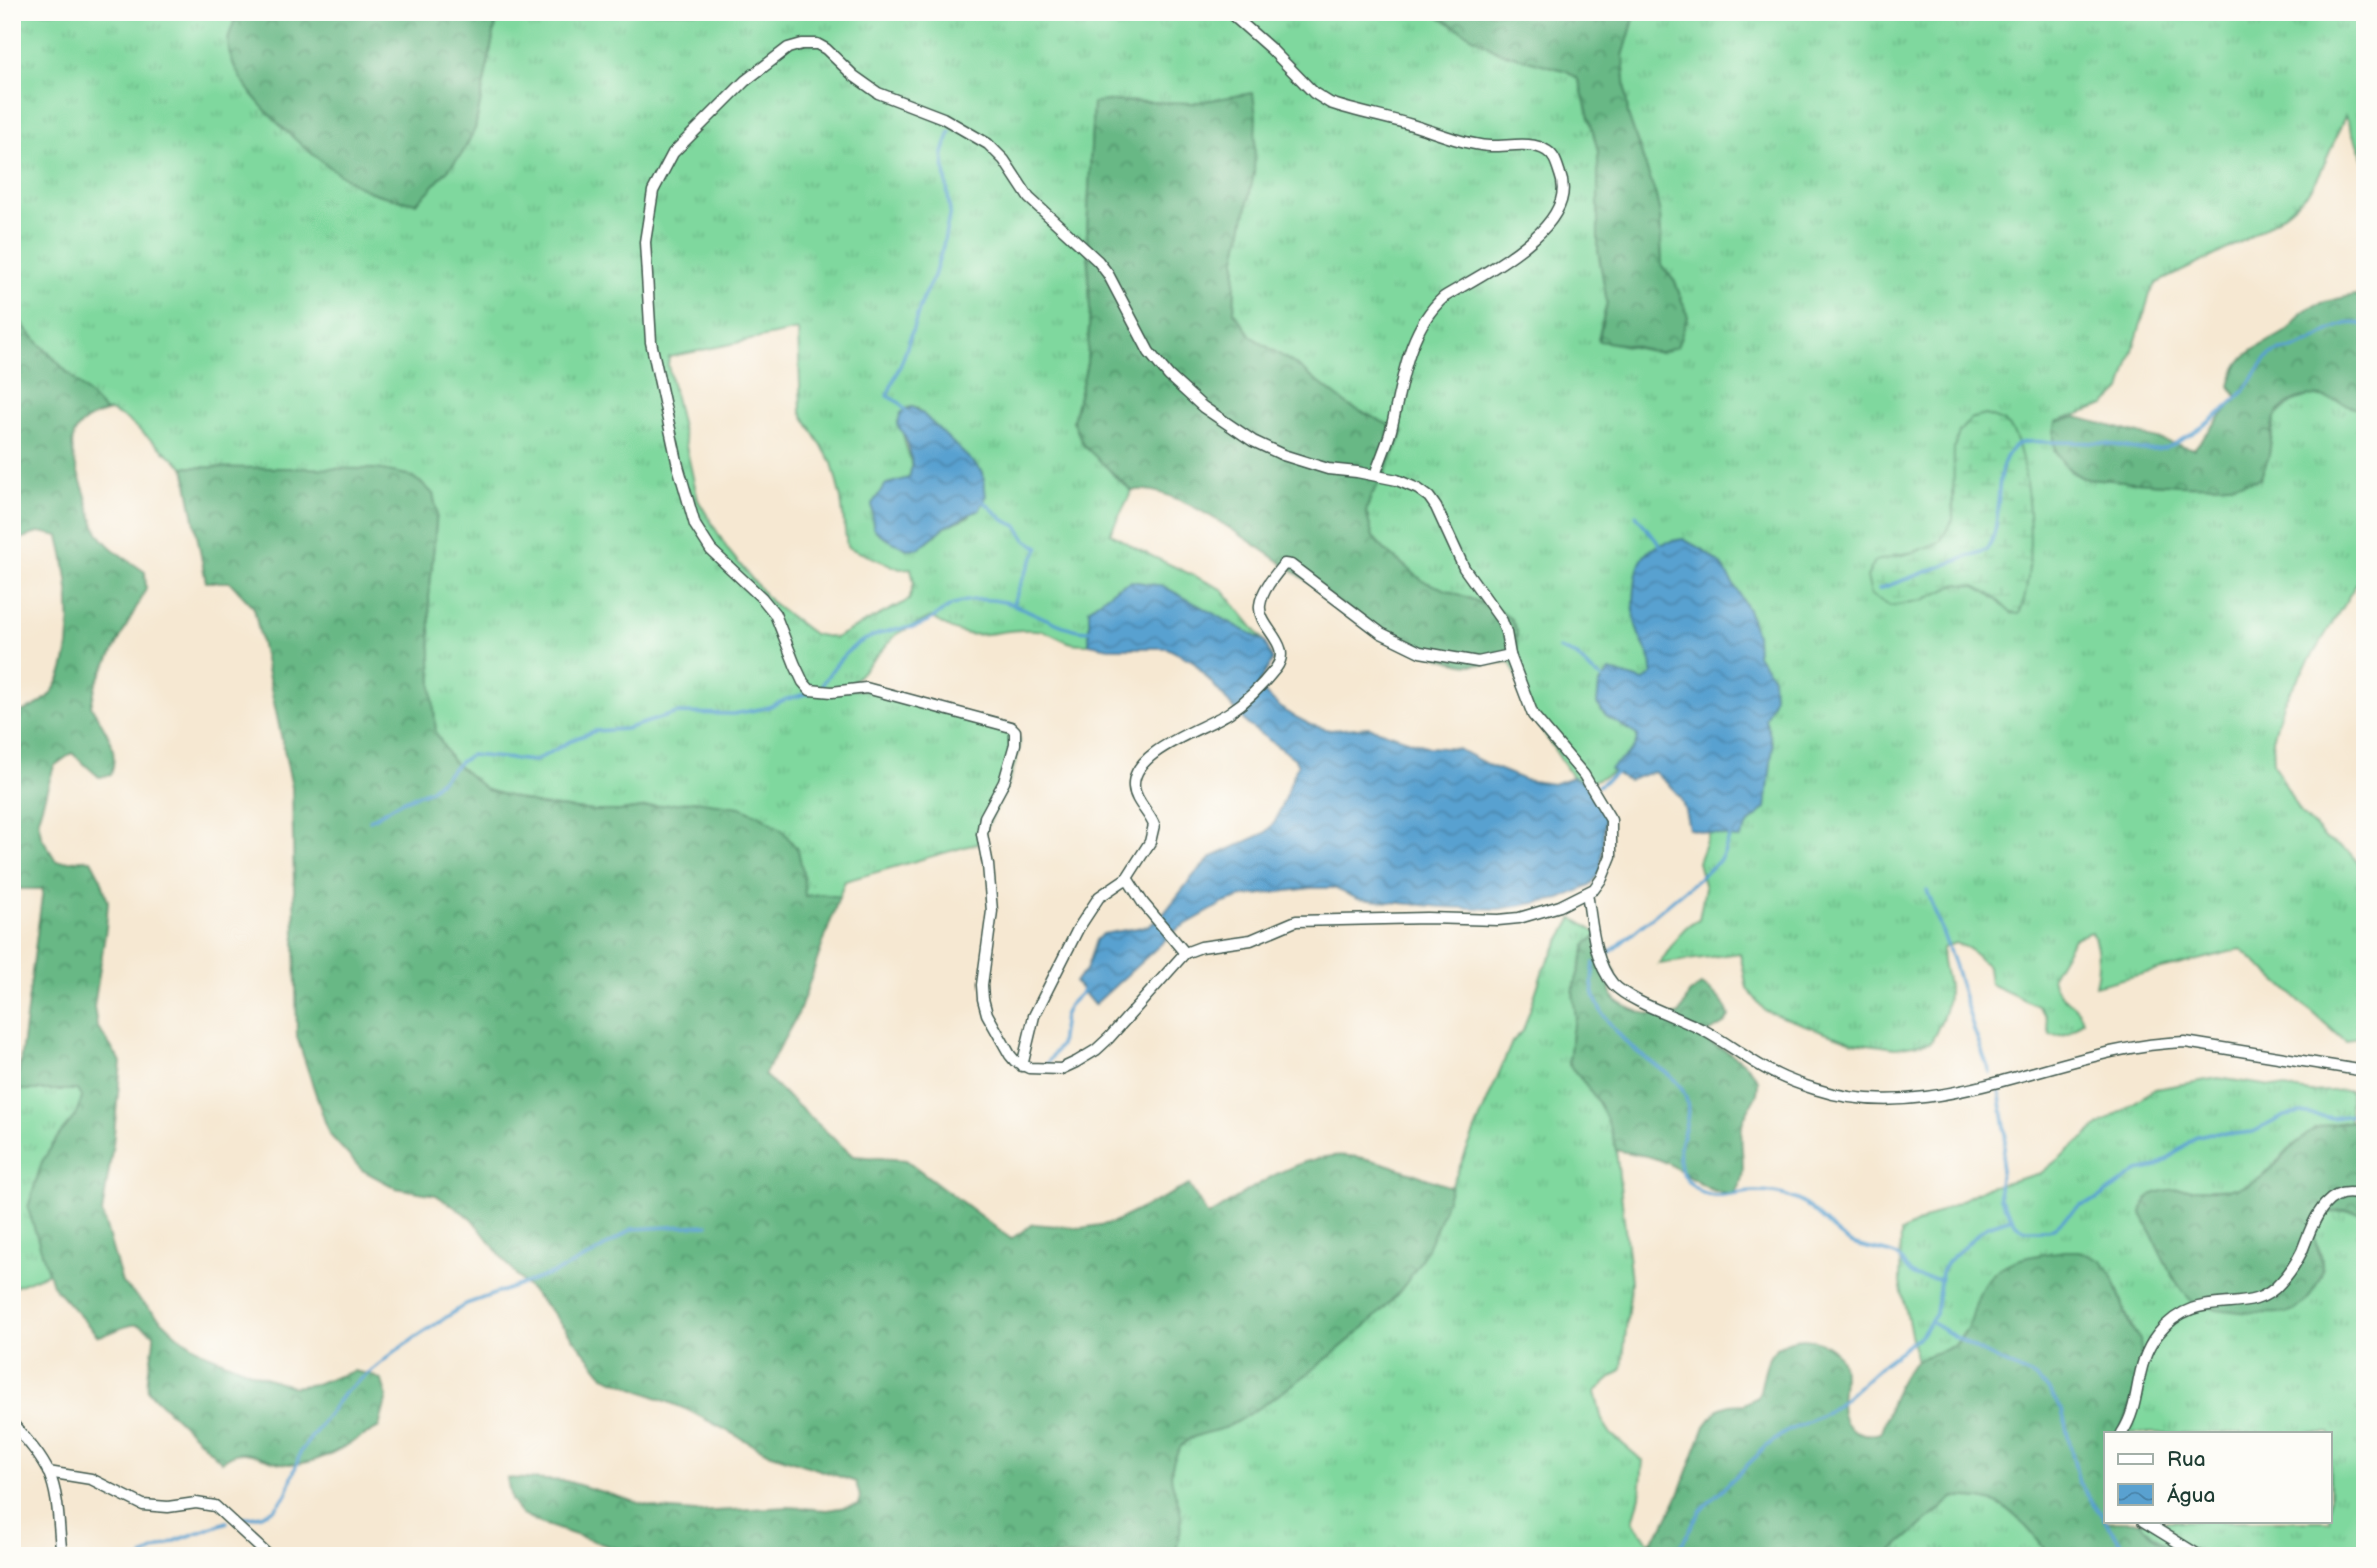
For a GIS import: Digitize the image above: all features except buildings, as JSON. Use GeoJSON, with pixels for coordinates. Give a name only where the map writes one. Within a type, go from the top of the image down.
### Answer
{"type":"FeatureCollection","features":[{"type":"Feature","properties":{"kind":"street"},"geometry":{"type":"LineString","coordinates":[[1228,12],[1319,97],[1347,108],[1478,145],[1519,145],[1546,150],[1554,158],[1563,180],[1563,192],[1555,215],[1546,227],[1528,244],[1444,297],[1424,321],[1407,361],[1390,432],[1375,475]]}},
{"type":"Feature","properties":{"kind":"street"},"geometry":{"type":"LineString","coordinates":[[802,44],[817,44],[826,49],[854,76],[878,93],[943,118],[988,144],[1004,160],[1030,198],[1098,261],[1108,274],[1149,352],[1169,376],[1203,407],[1254,441],[1283,456],[1328,469],[1397,480],[1429,497],[1464,568],[1502,621],[1510,655],[1533,715],[1584,775],[1611,820],[1611,856],[1594,889],[1560,906],[1518,918],[1296,920],[1251,940],[1201,947],[1185,953],[1096,1050],[1061,1069],[1022,1066],[1010,1055],[987,1014],[982,985],[992,911],[982,827],[1004,782],[1015,744],[1015,731],[1011,727],[866,688],[832,692],[810,690],[795,665],[775,614],[702,539],[695,525],[678,466],[651,342],[645,242],[653,191],[673,153],[745,81],[788,48],[802,44]]}},
{"type":"Feature","properties":{"kind":"street"},"geometry":{"type":"LineString","coordinates":[[1022,1066],[1034,1016],[1078,929],[1099,897],[1127,878],[1150,842],[1154,825],[1134,788],[1137,770],[1161,748],[1215,722],[1233,710],[1277,667],[1281,652],[1278,642],[1265,625],[1260,607],[1264,593],[1284,564],[1291,565],[1381,633],[1420,652],[1478,662],[1510,655]]}},
{"type":"Feature","properties":{"kind":"street"},"geometry":{"type":"LineString","coordinates":[[1127,878],[1143,903],[1185,953]]}},
{"type":"Feature","properties":{"kind":"street"},"geometry":{"type":"LineString","coordinates":[[1587,893],[1598,953],[1614,984],[1626,993],[1703,1029],[1775,1074],[1836,1095],[1861,1100],[1918,1099],[1969,1089],[2097,1054],[2161,1043],[2185,1042],[2222,1047],[2365,1072]]}},
{"type":"Feature","properties":{"kind":"street"},"geometry":{"type":"LineString","coordinates":[[2122,1432],[2135,1405],[2141,1364],[2147,1350],[2165,1325],[2192,1307],[2215,1302],[2262,1299],[2286,1276],[2301,1254],[2316,1216],[2331,1198],[2349,1192],[2365,1197]]}},
{"type":"Feature","properties":{"kind":"street"},"geometry":{"type":"LineString","coordinates":[[12,1423],[33,1447],[48,1472],[59,1520],[62,1556]]}},
{"type":"Feature","properties":{"kind":"street"},"geometry":{"type":"LineString","coordinates":[[48,1472],[91,1479],[107,1485],[132,1501],[149,1506],[168,1507],[196,1503],[215,1506],[269,1556]]}},
{"type":"Feature","properties":{"kind":"street"},"geometry":{"type":"LineString","coordinates":[[2145,1522],[2200,1556]]}},
{"type":"Feature","properties":{"kind":"green space"},"geometry":{"type":"Polygon","coordinates":[[[12,12],[237,12],[228,42],[251,94],[282,127],[321,161],[475,129],[498,12],[1430,12],[1499,52],[1567,71],[1577,78],[1598,151],[1598,250],[1607,302],[1598,340],[1660,353],[1688,317],[1675,282],[1662,266],[1660,214],[1656,196],[1628,115],[1623,56],[1636,12],[2365,12],[2365,162],[2345,116],[2314,184],[2294,206],[2258,232],[2157,283],[2150,294],[2121,390],[2105,405],[2056,422],[2054,450],[2071,472],[2083,478],[2196,485],[2240,483],[2260,479],[2268,458],[2275,417],[2291,402],[2311,395],[2332,398],[2365,412],[2365,570],[2283,703],[2273,739],[2274,763],[2298,810],[2326,839],[2349,852],[2365,871],[2365,1033],[2346,1042],[2241,949],[2095,986],[2098,959],[2092,932],[2074,938],[2052,975],[2057,990],[2077,1009],[2083,1020],[2068,1033],[2050,1035],[2046,1015],[2038,1006],[1990,984],[1988,967],[1968,948],[1955,943],[1943,948],[1942,958],[1948,987],[1947,1002],[1931,1042],[1896,1048],[1853,1042],[1765,1011],[1747,988],[1740,953],[1659,964],[1686,927],[1699,919],[1705,888],[1698,862],[1713,822],[1657,754],[1588,783],[1572,777],[1540,727],[1510,662],[1444,591],[1423,581],[1373,537],[1366,512],[1371,496],[1383,477],[1403,432],[1349,406],[1296,365],[1252,337],[1234,312],[1236,258],[1254,173],[1253,94],[1193,103],[1093,103],[1087,233],[1090,309],[1087,363],[1073,421],[1114,476],[1132,491],[1110,533],[1137,549],[1222,589],[1264,641],[1235,626],[1089,609],[1089,644],[1072,643],[1036,630],[983,634],[960,632],[931,617],[897,634],[846,689],[876,691],[1008,731],[1020,740],[1018,753],[1004,793],[979,843],[845,881],[839,897],[820,894],[804,897],[803,872],[656,806],[594,811],[541,805],[486,790],[452,761],[436,733],[429,597],[437,512],[433,494],[408,475],[184,467],[126,419],[110,411],[106,412],[97,404],[32,336],[12,311],[12,12]],[[798,330],[669,357],[668,365],[698,500],[728,550],[770,601],[813,634],[835,638],[909,600],[914,583],[911,568],[900,569],[847,547],[841,499],[832,463],[801,412],[798,330]],[[906,408],[903,429],[911,472],[909,478],[898,481],[907,548],[919,548],[945,527],[970,516],[932,424],[917,408],[906,408]],[[1986,415],[1970,419],[1952,493],[1953,520],[1940,542],[1915,552],[1894,555],[1923,600],[1950,586],[1967,584],[1988,593],[2011,613],[2005,422],[1986,415]]]}},
{"type":"Feature","properties":{"kind":"green space"},"geometry":{"type":"Polygon","coordinates":[[[237,12],[498,12],[475,129],[462,154],[416,203],[376,194],[346,179],[281,127],[244,84],[233,62],[228,43],[237,12]]]}},
{"type":"Feature","properties":{"kind":"green space"},"geometry":{"type":"Polygon","coordinates":[[[1430,12],[1636,12],[1623,56],[1628,115],[1656,196],[1660,214],[1662,266],[1675,282],[1688,317],[1677,347],[1660,353],[1598,341],[1607,302],[1598,250],[1598,151],[1577,78],[1567,71],[1499,52],[1430,12]]]}},
{"type":"Feature","properties":{"kind":"green space"},"geometry":{"type":"Polygon","coordinates":[[[1253,93],[1256,116],[1254,173],[1236,258],[1234,312],[1252,337],[1296,365],[1349,406],[1404,432],[1371,496],[1366,512],[1373,537],[1423,581],[1495,608],[1511,619],[1517,631],[1517,653],[1510,662],[1466,664],[1411,647],[1383,632],[1228,527],[1190,505],[1157,492],[1132,491],[1083,445],[1073,421],[1087,363],[1090,309],[1087,233],[1093,103],[1193,103],[1253,93]]]}},
{"type":"Feature","properties":{"kind":"green space"},"geometry":{"type":"Polygon","coordinates":[[[2355,295],[2365,299],[2365,412],[2330,399],[2295,399],[2285,406],[2274,420],[2268,459],[2260,479],[2240,483],[2196,485],[2083,478],[2068,468],[2058,455],[2054,440],[2056,422],[2077,417],[2194,449],[2237,397],[2230,386],[2238,365],[2250,352],[2288,330],[2308,309],[2355,295]]]}},
{"type":"Feature","properties":{"kind":"green space"},"geometry":{"type":"Polygon","coordinates":[[[12,311],[32,336],[106,412],[90,418],[80,426],[74,434],[73,455],[99,534],[114,550],[145,572],[146,589],[96,684],[91,706],[110,739],[114,755],[111,775],[99,777],[72,753],[54,766],[38,819],[41,836],[56,861],[91,860],[108,901],[94,1007],[97,1026],[121,1062],[113,1144],[102,1213],[122,1283],[177,1335],[205,1353],[293,1387],[315,1384],[354,1371],[372,1375],[382,1381],[387,1397],[379,1427],[335,1452],[312,1461],[288,1464],[238,1453],[222,1462],[148,1391],[154,1334],[142,1326],[133,1325],[98,1336],[52,1285],[28,1208],[42,1162],[75,1116],[82,1098],[77,1090],[19,1090],[18,1078],[43,889],[12,889],[12,712],[33,707],[49,695],[60,677],[67,655],[69,604],[59,536],[40,532],[12,542],[12,311]]]}},
{"type":"Feature","properties":{"kind":"green space"},"geometry":{"type":"Polygon","coordinates":[[[1986,415],[2011,429],[2024,470],[2028,495],[2030,550],[2025,597],[2019,614],[2011,613],[1992,595],[1975,586],[1958,584],[1923,600],[1890,606],[1871,595],[1867,577],[1875,561],[1915,552],[1940,542],[1953,520],[1954,448],[1959,432],[1970,419],[1986,415]]]}},
{"type":"Feature","properties":{"kind":"green space"},"geometry":{"type":"Polygon","coordinates":[[[184,467],[377,469],[408,475],[433,494],[437,512],[429,597],[436,733],[452,761],[487,790],[541,805],[594,811],[620,811],[694,801],[740,807],[759,815],[782,830],[798,850],[805,896],[820,894],[839,897],[799,1012],[764,1075],[853,1156],[906,1160],[1011,1239],[1033,1224],[1082,1228],[1112,1223],[1189,1185],[1208,1216],[1283,1171],[1315,1159],[1332,1156],[1376,1161],[1451,1187],[1423,1256],[1408,1281],[1382,1310],[1320,1364],[1276,1396],[1233,1424],[1190,1439],[1180,1448],[1171,1475],[1181,1519],[1174,1556],[638,1556],[540,1523],[520,1513],[511,1500],[507,1478],[566,1481],[659,1509],[696,1512],[789,1507],[827,1510],[858,1505],[860,1497],[856,1482],[769,1453],[688,1410],[604,1376],[550,1310],[517,1276],[471,1218],[436,1195],[396,1188],[362,1170],[329,1134],[297,1037],[292,787],[254,608],[230,582],[206,582],[184,467]]]}},
{"type":"Feature","properties":{"kind":"green space"},"geometry":{"type":"Polygon","coordinates":[[[1573,918],[1599,934],[1587,943],[1573,991],[1576,1019],[1572,1031],[1569,1065],[1591,1089],[1611,1124],[1631,1281],[1622,1369],[1595,1392],[1602,1420],[1611,1434],[1643,1461],[1640,1496],[1633,1522],[1649,1543],[1638,1556],[1174,1556],[1176,1529],[1171,1472],[1181,1446],[1192,1438],[1234,1423],[1293,1382],[1350,1338],[1383,1309],[1403,1286],[1421,1259],[1512,1042],[1523,1031],[1543,970],[1573,918]]]}},
{"type":"Feature","properties":{"kind":"green space"},"geometry":{"type":"Polygon","coordinates":[[[1596,937],[1616,973],[1609,981],[1610,992],[1622,1004],[1653,1015],[1673,1016],[1680,1014],[1689,994],[1701,985],[1725,1006],[1729,1016],[1725,1023],[1707,1034],[1707,1042],[1736,1057],[1758,1080],[1757,1094],[1744,1118],[1741,1130],[1742,1179],[1732,1195],[1707,1187],[1665,1162],[1616,1150],[1609,1125],[1599,1104],[1569,1065],[1572,1031],[1576,1019],[1573,991],[1587,943],[1596,937]]]}},
{"type":"Feature","properties":{"kind":"green space"},"geometry":{"type":"Polygon","coordinates":[[[2218,1078],[2310,1092],[2350,1090],[2350,1122],[2327,1125],[2296,1143],[2259,1179],[2240,1188],[2178,1190],[2142,1213],[2175,1278],[2194,1300],[2205,1308],[2321,1277],[2322,1257],[2314,1239],[2317,1222],[2340,1211],[2365,1215],[2365,1556],[2179,1556],[2141,1524],[2140,1522],[2332,1522],[2332,1432],[2120,1432],[2140,1340],[2129,1322],[2115,1283],[2104,1265],[1969,1325],[1955,1345],[1917,1362],[1900,1283],[1901,1232],[1985,1188],[2041,1173],[2100,1125],[2155,1089],[2218,1078]]]}},
{"type":"Feature","properties":{"kind":"green space"},"geometry":{"type":"Polygon","coordinates":[[[77,1090],[82,1098],[75,1116],[42,1162],[28,1208],[49,1273],[12,1288],[12,1091],[77,1090]]]}},
{"type":"Feature","properties":{"kind":"green space"},"geometry":{"type":"Polygon","coordinates":[[[2365,1121],[2365,1215],[2339,1210],[2327,1215],[2317,1224],[2314,1236],[2322,1272],[2304,1303],[2291,1311],[2256,1313],[2211,1308],[2192,1301],[2185,1294],[2142,1213],[2147,1199],[2166,1190],[2239,1188],[2269,1171],[2312,1131],[2330,1124],[2365,1121]]]}},
{"type":"Feature","properties":{"kind":"green space"},"geometry":{"type":"Polygon","coordinates":[[[2079,1251],[2102,1261],[2114,1280],[2130,1326],[2140,1340],[2143,1371],[2120,1432],[2104,1432],[2104,1522],[2140,1522],[2179,1556],[2049,1556],[2026,1527],[2005,1508],[1988,1501],[1954,1497],[1886,1556],[1638,1556],[1663,1527],[1680,1492],[1705,1426],[1718,1409],[1744,1404],[1758,1397],[1768,1361],[1777,1348],[1796,1340],[1807,1339],[1827,1345],[1841,1361],[1843,1369],[1841,1408],[1847,1425],[1868,1435],[1880,1433],[1903,1376],[1917,1361],[1951,1347],[1960,1340],[1983,1286],[1991,1276],[2012,1262],[2037,1255],[2079,1251]]]}},
{"type":"Feature","properties":{"kind":"green space"},"geometry":{"type":"Polygon","coordinates":[[[1954,1497],[1988,1501],[2005,1508],[2026,1527],[2049,1556],[1886,1556],[1954,1497]]]}},
{"type":"Feature","properties":{"kind":"water"},"geometry":{"type":"Polygon","coordinates":[[[912,407],[922,413],[983,472],[986,497],[980,509],[945,527],[919,548],[907,549],[883,537],[873,528],[872,504],[886,484],[909,478],[910,450],[897,425],[901,413],[912,407]]]}},
{"type":"Feature","properties":{"kind":"water"},"geometry":{"type":"Polygon","coordinates":[[[1683,539],[1703,550],[1721,565],[1749,612],[1756,635],[1757,655],[1773,677],[1774,698],[1765,719],[1773,745],[1766,808],[1750,822],[1740,839],[1689,829],[1679,796],[1654,772],[1628,780],[1610,769],[1632,751],[1637,735],[1606,716],[1597,704],[1599,685],[1610,671],[1644,681],[1652,674],[1651,661],[1634,618],[1639,565],[1654,547],[1683,539]]]}},
{"type":"Feature","properties":{"kind":"water"},"geometry":{"type":"Polygon","coordinates":[[[1131,581],[1163,586],[1264,641],[1273,660],[1259,683],[1266,695],[1286,712],[1311,725],[1330,730],[1369,727],[1429,747],[1458,749],[1525,780],[1553,784],[1572,777],[1584,782],[1605,815],[1601,870],[1590,886],[1560,899],[1499,909],[1358,899],[1334,888],[1246,896],[1224,903],[1176,930],[1094,1005],[1075,982],[1086,970],[1096,940],[1103,934],[1148,926],[1161,917],[1212,857],[1265,833],[1275,822],[1298,764],[1294,758],[1248,725],[1193,661],[1167,648],[1109,648],[1089,644],[1089,609],[1116,588],[1131,581]]]}},
{"type":"Feature","properties":{"kind":"waterway"},"geometry":{"type":"LineString","coordinates":[[906,411],[900,403],[887,396],[943,246],[950,212],[943,153],[950,132]]}},
{"type":"Feature","properties":{"kind":"waterway"},"geometry":{"type":"LineString","coordinates":[[1879,589],[1986,550],[1996,527],[2002,470],[2006,458],[2017,445],[2030,442],[2070,442],[2107,444],[2141,450],[2166,448],[2210,421],[2227,407],[2246,388],[2271,355],[2302,346],[2340,326],[2356,323],[2365,325]]}},
{"type":"Feature","properties":{"kind":"waterway"},"geometry":{"type":"LineString","coordinates":[[981,499],[1004,520],[1017,526],[1026,540],[1039,547],[1013,604]]}},
{"type":"Feature","properties":{"kind":"waterway"},"geometry":{"type":"LineString","coordinates":[[1636,515],[1663,549]]}},
{"type":"Feature","properties":{"kind":"waterway"},"geometry":{"type":"LineString","coordinates":[[822,685],[844,655],[861,642],[897,629],[922,625],[952,605],[967,601],[1004,602],[1057,624],[1091,631]]}},
{"type":"Feature","properties":{"kind":"waterway"},"geometry":{"type":"LineString","coordinates":[[1559,649],[1577,656],[1592,672],[1607,681]]}},
{"type":"Feature","properties":{"kind":"waterway"},"geometry":{"type":"LineString","coordinates":[[370,820],[402,801],[430,790],[471,755],[535,761],[574,739],[595,731],[625,729],[677,713],[733,714],[766,708],[810,693]]}},
{"type":"Feature","properties":{"kind":"waterway"},"geometry":{"type":"LineString","coordinates":[[1598,786],[1616,773]]}},
{"type":"Feature","properties":{"kind":"waterway"},"geometry":{"type":"LineString","coordinates":[[1608,954],[1718,862],[1730,835]]}},
{"type":"Feature","properties":{"kind":"waterway"},"geometry":{"type":"LineString","coordinates":[[1927,890],[1990,1073]]}},
{"type":"Feature","properties":{"kind":"waterway"},"geometry":{"type":"LineString","coordinates":[[1594,963],[1593,989],[1600,1009],[1614,1029],[1640,1054],[1672,1077],[1685,1095],[1688,1114],[1678,1155],[1679,1166],[1694,1187],[1708,1195],[1716,1196],[1747,1192],[1788,1196],[1808,1207],[1851,1243],[1897,1256],[1915,1275],[1941,1279]]}},
{"type":"Feature","properties":{"kind":"waterway"},"geometry":{"type":"LineString","coordinates":[[1046,1065],[1060,1045],[1064,1016],[1069,1005],[1085,989]]}},
{"type":"Feature","properties":{"kind":"waterway"},"geometry":{"type":"LineString","coordinates":[[1999,1090],[2006,1134],[1999,1184],[2000,1198],[2016,1224],[2024,1230],[2049,1230],[2055,1227],[2080,1205],[2096,1200],[2138,1171],[2157,1167],[2197,1136],[2253,1132],[2285,1116],[2301,1113],[2333,1118],[2365,1113]]}},
{"type":"Feature","properties":{"kind":"waterway"},"geometry":{"type":"LineString","coordinates":[[1675,1556],[1701,1510],[1768,1445],[1784,1433],[1822,1415],[1841,1402],[1883,1364],[1921,1335],[1936,1314],[1941,1272],[1948,1261],[1987,1226],[2012,1218]]}},
{"type":"Feature","properties":{"kind":"waterway"},"geometry":{"type":"LineString","coordinates":[[235,1520],[275,1509],[286,1495],[301,1451],[345,1392],[397,1350],[466,1304],[554,1273],[592,1255],[632,1229],[708,1225]]}},
{"type":"Feature","properties":{"kind":"waterway"},"geometry":{"type":"LineString","coordinates":[[1932,1323],[1976,1349],[2034,1377],[2047,1388],[2062,1410],[2079,1483],[2104,1519]]}},
{"type":"Feature","properties":{"kind":"waterway"},"geometry":{"type":"LineString","coordinates":[[143,1556],[227,1522]]}},
{"type":"Feature","properties":{"kind":"waterway"},"geometry":{"type":"LineString","coordinates":[[2106,1522],[2130,1556]]}}]}
